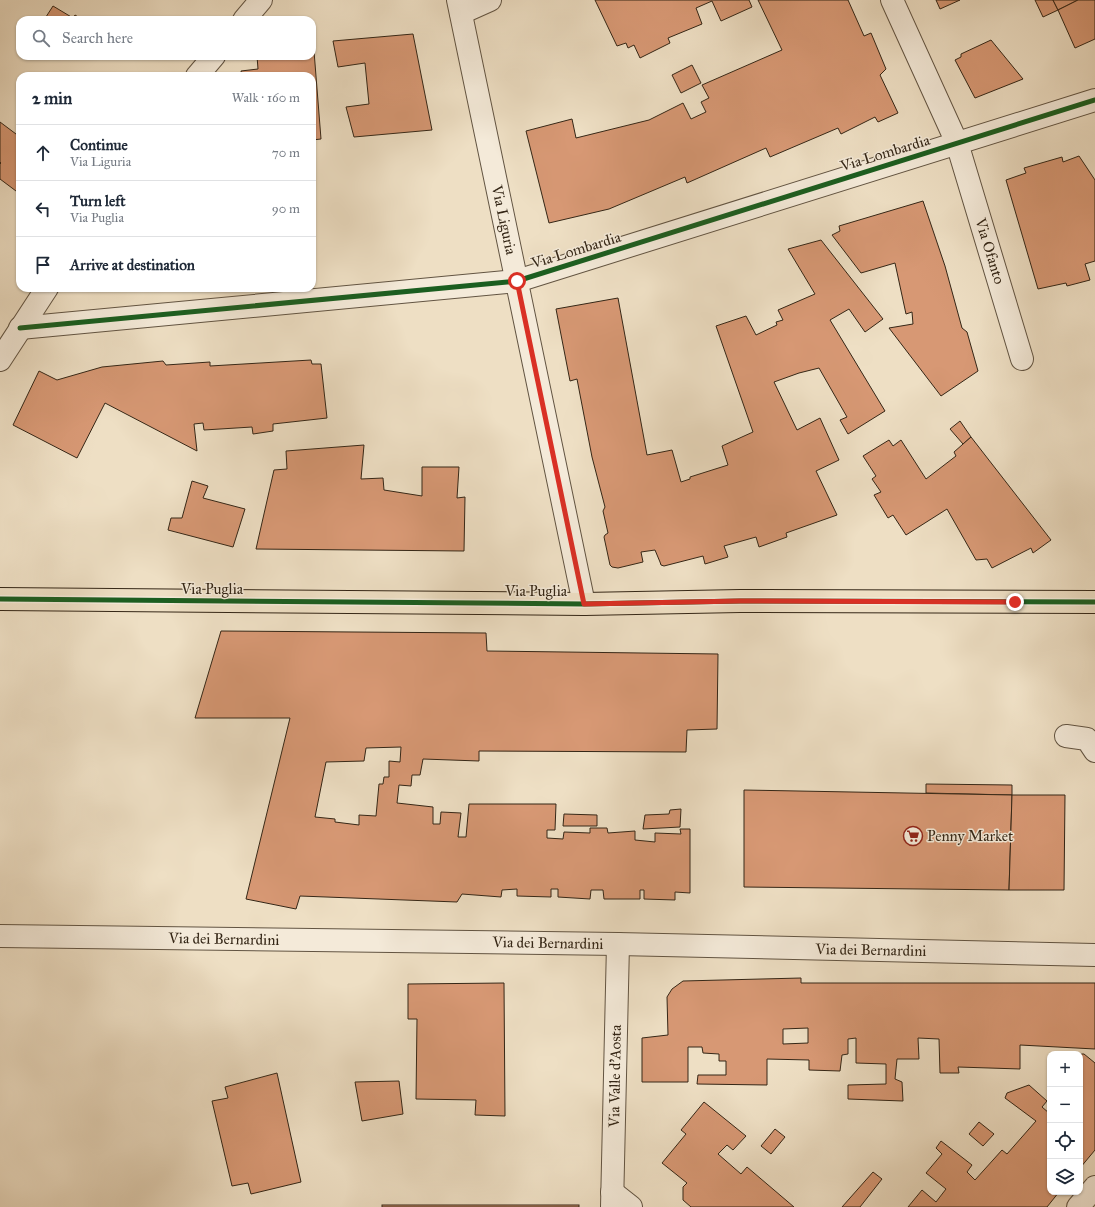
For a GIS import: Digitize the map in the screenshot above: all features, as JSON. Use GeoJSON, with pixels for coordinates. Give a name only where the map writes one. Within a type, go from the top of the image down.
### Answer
{"type":"FeatureCollection","features":[{"type":"Feature","properties":{"kind":"main road","name":"Via Puglia"},"geometry":{"type":"LineString","coordinates":[[0,599],[584,604],[740,601],[1095,602]]}},
{"type":"Feature","properties":{"kind":"street"},"geometry":{"type":"LineString","coordinates":[[247,16],[261,0]]}},
{"type":"Feature","properties":{"kind":"street"},"geometry":{"type":"LineString","coordinates":[[460,6],[490,0]]}},
{"type":"Feature","properties":{"kind":"street","name":"Via Ofanto"},"geometry":{"type":"LineString","coordinates":[[892,0],[957,143],[1022,359]]}},
{"type":"Feature","properties":{"kind":"street","name":"Via Liguria"},"geometry":{"type":"LineString","coordinates":[[460,6],[584,604]]}},
{"type":"Feature","properties":{"kind":"street"},"geometry":{"type":"LineString","coordinates":[[200,72],[211,60]]}},
{"type":"Feature","properties":{"kind":"street","name":"Via Lombardia"},"geometry":{"type":"LineString","coordinates":[[20,328],[517,281],[1095,100]]}},
{"type":"Feature","properties":{"kind":"street"},"geometry":{"type":"LineString","coordinates":[[0,360],[44,292]]}},
{"type":"Feature","properties":{"kind":"street"},"geometry":{"type":"LineString","coordinates":[[1066,736],[1087,739],[1095,751]]}},
{"type":"Feature","properties":{"kind":"street","name":"Via dei Bernardini"},"geometry":{"type":"LineString","coordinates":[[0,936],[618,944],[1095,955]]}},
{"type":"Feature","properties":{"kind":"street","name":"Via Valle d'Aosta"},"geometry":{"type":"LineString","coordinates":[[612,1199],[618,944]]}},
{"type":"Feature","properties":{"kind":"street"},"geometry":{"type":"LineString","coordinates":[[1078,1207],[1095,1187]]}},
{"type":"Feature","properties":{"kind":"street"},"geometry":{"type":"LineString","coordinates":[[612,1199],[631,1207]]}},
{"type":"Feature","properties":{"kind":"building"},"geometry":{"type":"Polygon","coordinates":[[[595,0],[749,0],[752,7],[721,21],[712,1],[696,8],[702,24],[668,38],[670,43],[640,58],[634,45],[628,48],[626,43],[617,46],[595,0]]]}},
{"type":"Feature","properties":{"kind":"building"},"geometry":{"type":"Polygon","coordinates":[[[758,0],[848,0],[864,36],[871,33],[886,69],[880,75],[898,113],[878,122],[875,117],[841,134],[838,128],[770,157],[766,148],[687,183],[685,177],[609,209],[549,223],[526,131],[572,119],[576,138],[649,120],[683,103],[691,119],[706,112],[701,102],[709,98],[702,85],[782,50],[758,0]]]}},
{"type":"Feature","properties":{"kind":"building"},"geometry":{"type":"Polygon","coordinates":[[[936,0],[960,0],[940,9],[936,0]]]}},
{"type":"Feature","properties":{"kind":"building"},"geometry":{"type":"Polygon","coordinates":[[[1035,0],[1053,0],[1058,10],[1043,17],[1035,0]]]}},
{"type":"Feature","properties":{"kind":"building"},"geometry":{"type":"Polygon","coordinates":[[[1053,0],[1078,0],[1058,10],[1053,0]]]}},
{"type":"Feature","properties":{"kind":"building"},"geometry":{"type":"Polygon","coordinates":[[[1078,0],[1095,0],[1095,39],[1075,48],[1058,10],[1078,0]]]}},
{"type":"Feature","properties":{"kind":"building"},"geometry":{"type":"Polygon","coordinates":[[[53,6],[70,16],[47,16],[53,6]]]}},
{"type":"Feature","properties":{"kind":"building"},"geometry":{"type":"Polygon","coordinates":[[[413,34],[432,130],[354,137],[346,107],[369,104],[365,63],[338,67],[333,41],[413,34]]]}},
{"type":"Feature","properties":{"kind":"building"},"geometry":{"type":"Polygon","coordinates":[[[991,40],[1023,79],[975,98],[955,60],[961,57],[961,54],[991,40]]]}},
{"type":"Feature","properties":{"kind":"building"},"geometry":{"type":"Polygon","coordinates":[[[257,60],[315,60],[316,72],[241,71],[258,69],[257,60]]]}},
{"type":"Feature","properties":{"kind":"building"},"geometry":{"type":"Polygon","coordinates":[[[692,65],[701,83],[681,93],[672,75],[692,65]]]}},
{"type":"Feature","properties":{"kind":"building"},"geometry":{"type":"Polygon","coordinates":[[[316,76],[321,139],[316,140],[316,76]]]}},
{"type":"Feature","properties":{"kind":"building"},"geometry":{"type":"Polygon","coordinates":[[[0,122],[16,134],[16,191],[0,179],[0,122]]]}},
{"type":"Feature","properties":{"kind":"building"},"geometry":{"type":"Polygon","coordinates":[[[1079,156],[1095,180],[1095,261],[1085,264],[1090,280],[1067,286],[1066,283],[1038,289],[1006,180],[1026,173],[1024,168],[1062,157],[1063,162],[1079,156]]]}},
{"type":"Feature","properties":{"kind":"building"},"geometry":{"type":"Polygon","coordinates":[[[923,201],[945,266],[962,328],[967,332],[978,371],[941,396],[889,328],[913,324],[912,312],[906,314],[895,263],[861,273],[832,235],[840,231],[839,226],[923,201]]]}},
{"type":"Feature","properties":{"kind":"building"},"geometry":{"type":"Polygon","coordinates":[[[821,240],[883,319],[865,332],[849,309],[830,320],[885,411],[848,434],[840,420],[847,417],[819,368],[774,382],[797,430],[820,418],[839,460],[816,471],[837,515],[786,533],[787,537],[759,547],[756,537],[724,546],[728,557],[705,564],[703,556],[664,566],[661,565],[655,550],[641,552],[643,562],[618,568],[612,567],[610,565],[604,537],[608,533],[603,511],[605,507],[592,457],[577,379],[570,381],[556,309],[618,298],[647,455],[672,450],[681,482],[690,479],[690,477],[728,465],[722,446],[753,432],[716,326],[746,316],[756,335],[777,325],[776,322],[783,320],[778,310],[815,294],[788,249],[821,240]]]}},
{"type":"Feature","properties":{"kind":"building"},"geometry":{"type":"Polygon","coordinates":[[[311,360],[312,364],[321,364],[327,418],[273,424],[273,431],[253,434],[252,427],[204,430],[203,423],[194,424],[197,451],[105,403],[77,458],[13,425],[39,371],[57,380],[102,367],[163,361],[166,365],[210,362],[210,366],[311,360]]]}},
{"type":"Feature","properties":{"kind":"building"},"geometry":{"type":"Polygon","coordinates":[[[960,421],[971,437],[963,444],[950,429],[960,421]]]}},
{"type":"Feature","properties":{"kind":"building"},"geometry":{"type":"Polygon","coordinates":[[[971,437],[1051,540],[1033,553],[1031,548],[992,568],[987,559],[976,560],[947,509],[906,535],[893,515],[888,518],[874,495],[881,492],[872,479],[876,476],[863,456],[889,440],[893,446],[901,440],[926,479],[956,456],[954,452],[971,437]]]}},
{"type":"Feature","properties":{"kind":"building"},"geometry":{"type":"Polygon","coordinates":[[[364,445],[361,479],[383,478],[384,490],[422,496],[422,467],[459,467],[457,498],[465,497],[464,551],[256,549],[274,470],[287,469],[286,451],[364,445]]]}},
{"type":"Feature","properties":{"kind":"building"},"geometry":{"type":"Polygon","coordinates":[[[192,481],[208,486],[203,498],[245,509],[233,547],[168,530],[171,518],[182,518],[192,481]]]}},
{"type":"Feature","properties":{"kind":"building"},"geometry":{"type":"Polygon","coordinates":[[[221,631],[486,633],[487,651],[718,654],[717,729],[687,730],[686,752],[479,751],[479,761],[423,759],[420,775],[412,775],[411,786],[399,785],[397,803],[433,807],[433,824],[440,824],[441,812],[461,813],[458,837],[466,837],[469,804],[556,804],[555,830],[547,830],[547,838],[563,839],[564,832],[590,833],[590,828],[607,828],[608,833],[635,831],[635,840],[655,842],[655,833],[681,834],[680,829],[690,829],[690,893],[675,892],[675,900],[644,899],[644,890],[640,890],[640,899],[604,899],[603,890],[591,890],[590,899],[558,897],[558,889],[551,889],[551,897],[517,896],[517,889],[502,890],[501,897],[462,894],[457,902],[300,896],[296,909],[246,899],[290,718],[195,718],[221,631]],[[401,747],[366,748],[364,761],[326,762],[315,817],[335,819],[335,822],[359,825],[359,815],[376,816],[379,784],[383,784],[384,777],[389,777],[389,761],[400,762],[401,747]]]}},
{"type":"Feature","properties":{"kind":"building"},"geometry":{"type":"Polygon","coordinates":[[[926,784],[1012,785],[1012,795],[926,793],[926,784]]]}},
{"type":"Feature","properties":{"kind":"building"},"geometry":{"type":"Polygon","coordinates":[[[744,790],[1012,795],[1009,890],[744,887],[744,790]]]}},
{"type":"Feature","properties":{"kind":"building"},"geometry":{"type":"Polygon","coordinates":[[[1012,795],[1065,795],[1064,890],[1009,890],[1012,795]]]}},
{"type":"Feature","properties":{"kind":"building"},"geometry":{"type":"Polygon","coordinates":[[[681,809],[680,827],[643,829],[645,815],[669,814],[670,810],[681,809]]]}},
{"type":"Feature","properties":{"kind":"building"},"geometry":{"type":"Polygon","coordinates":[[[564,814],[597,815],[597,826],[563,826],[564,814]]]}},
{"type":"Feature","properties":{"kind":"building"},"geometry":{"type":"Polygon","coordinates":[[[801,978],[801,983],[1095,983],[1095,1049],[1020,1045],[1020,1069],[958,1067],[959,1073],[940,1073],[939,1039],[918,1038],[919,1059],[897,1059],[895,1079],[902,1082],[903,1101],[848,1099],[848,1085],[886,1084],[886,1064],[856,1063],[856,1038],[848,1039],[848,1054],[842,1055],[840,1071],[809,1070],[809,1060],[767,1059],[767,1085],[697,1084],[698,1075],[726,1075],[726,1061],[719,1061],[719,1054],[703,1053],[702,1047],[688,1047],[688,1082],[642,1082],[642,1038],[668,1035],[667,997],[672,989],[683,981],[801,978]],[[808,1028],[783,1029],[783,1044],[808,1043],[808,1028]]]}},
{"type":"Feature","properties":{"kind":"building"},"geometry":{"type":"Polygon","coordinates":[[[504,983],[505,1116],[475,1115],[476,1100],[416,1099],[417,1019],[408,1019],[408,984],[504,983]]]}},
{"type":"Feature","properties":{"kind":"building"},"geometry":{"type":"Polygon","coordinates":[[[1083,1054],[1095,1063],[1095,1150],[1083,1164],[1083,1054]]]}},
{"type":"Feature","properties":{"kind":"building"},"geometry":{"type":"Polygon","coordinates":[[[277,1073],[301,1182],[251,1194],[248,1183],[232,1186],[212,1101],[228,1098],[225,1087],[277,1073]]]}},
{"type":"Feature","properties":{"kind":"building"},"geometry":{"type":"Polygon","coordinates":[[[399,1081],[403,1114],[362,1121],[355,1082],[399,1081]]]}},
{"type":"Feature","properties":{"kind":"building"},"geometry":{"type":"Polygon","coordinates":[[[1029,1085],[1047,1101],[1042,1107],[1047,1111],[1047,1195],[1057,1195],[1047,1207],[908,1207],[922,1190],[936,1202],[946,1189],[926,1173],[942,1154],[936,1148],[941,1141],[972,1165],[967,1172],[975,1180],[1002,1150],[1007,1154],[1036,1121],[1005,1098],[1007,1093],[1029,1085]]]}},
{"type":"Feature","properties":{"kind":"building"},"geometry":{"type":"Polygon","coordinates":[[[704,1102],[746,1136],[733,1150],[727,1145],[718,1154],[741,1174],[747,1167],[794,1207],[691,1207],[683,1200],[683,1187],[687,1183],[662,1163],[686,1134],[681,1130],[704,1102]]]}},
{"type":"Feature","properties":{"kind":"building"},"geometry":{"type":"Polygon","coordinates":[[[979,1122],[994,1134],[983,1146],[969,1134],[979,1122]]]}},
{"type":"Feature","properties":{"kind":"building"},"geometry":{"type":"Polygon","coordinates":[[[775,1129],[785,1137],[771,1154],[761,1146],[775,1129]]]}},
{"type":"Feature","properties":{"kind":"building"},"geometry":{"type":"Polygon","coordinates":[[[873,1172],[882,1179],[860,1207],[842,1207],[873,1172]]]}},
{"type":"Feature","properties":{"kind":"building"},"geometry":{"type":"Polygon","coordinates":[[[382,1205],[579,1205],[579,1207],[382,1207],[382,1205]]]}},
{"type":"Feature","properties":{"kind":"cycle path"},"geometry":{"type":"LineString","coordinates":[[20,328],[517,281],[1095,100]]}},
{"type":"Feature","properties":{"kind":"cycle path"},"geometry":{"type":"LineString","coordinates":[[0,599],[584,604],[740,601],[1095,602]]}},
{"type":"Feature","properties":{"kind":"place","name":"Penny Market"},"geometry":{"type":"Point","coordinates":[913,836]}},
{"type":"Feature","properties":{"kind":"route"},"geometry":{"type":"LineString","coordinates":[[517,281],[584,604],[740,601],[1015,602]]}}]}
